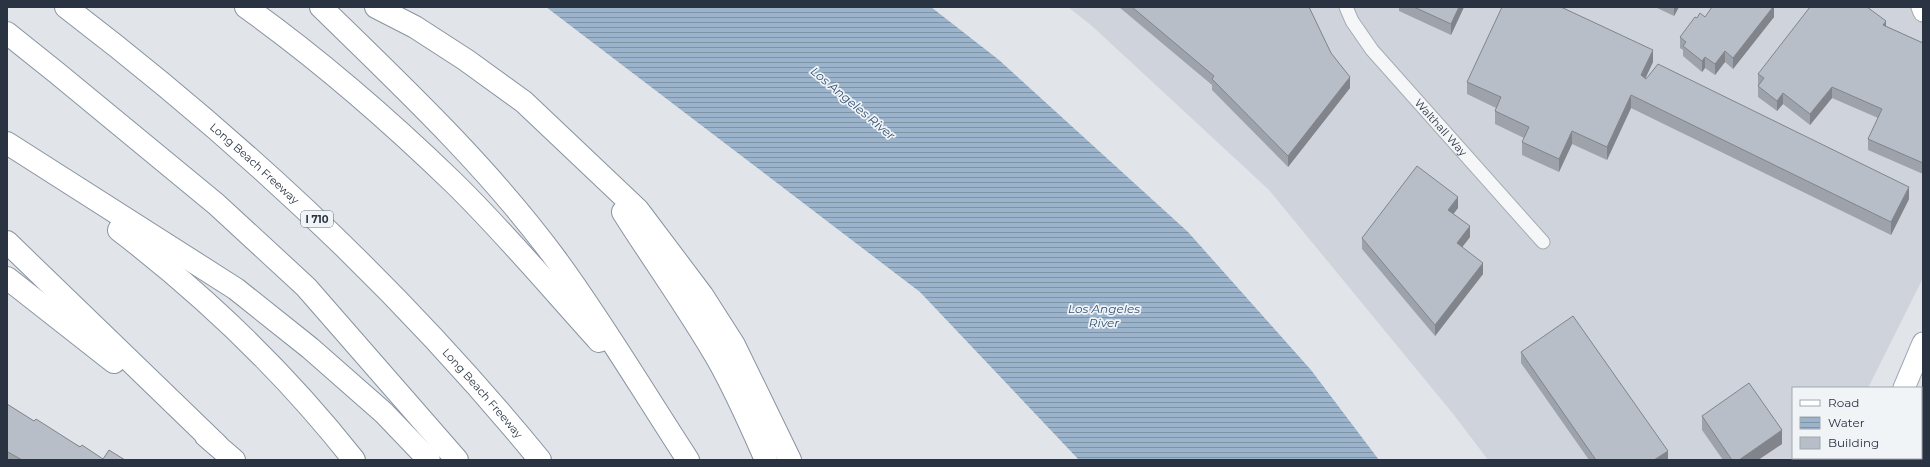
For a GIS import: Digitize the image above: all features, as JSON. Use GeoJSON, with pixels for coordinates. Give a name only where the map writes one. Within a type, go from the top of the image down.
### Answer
{"type":"FeatureCollection","features":[{"type":"Feature","properties":{"kind":"highway","name":"Long Beach Freeway"},"geometry":{"type":"LineString","coordinates":[[66,7],[124,51],[229,139],[325,227],[421,325],[500,411],[540,460]]}},
{"type":"Feature","properties":{"kind":"highway"},"geometry":{"type":"LineString","coordinates":[[246,7],[271,25],[360,97],[454,183],[526,259],[638,385]]}},
{"type":"Feature","properties":{"kind":"highway"},"geometry":{"type":"LineString","coordinates":[[321,7],[385,69],[506,196],[555,257],[598,318],[638,385],[688,460]]}},
{"type":"Feature","properties":{"kind":"highway"},"geometry":{"type":"LineString","coordinates":[[376,7],[415,27],[504,87],[536,113],[638,210],[702,295],[734,345],[790,460]]}},
{"type":"Feature","properties":{"kind":"highway"},"geometry":{"type":"LineString","coordinates":[[7,33],[216,204],[306,287],[457,460]]}},
{"type":"Feature","properties":{"kind":"highway"},"geometry":{"type":"LineString","coordinates":[[7,143],[142,247],[221,317],[302,400],[354,460]]}},
{"type":"Feature","properties":{"kind":"highway"},"geometry":{"type":"LineString","coordinates":[[7,143],[236,289],[266,312],[384,413],[429,460]]}},
{"type":"Feature","properties":{"kind":"highway"},"geometry":{"type":"LineString","coordinates":[[597,171],[718,359],[766,460]]}},
{"type":"Feature","properties":{"kind":"highway"},"geometry":{"type":"LineString","coordinates":[[7,242],[234,460]]}},
{"type":"Feature","properties":{"kind":"highway"},"geometry":{"type":"LineString","coordinates":[[7,278],[217,445]]}},
{"type":"Feature","properties":{"kind":"main road"},"geometry":{"type":"LineString","coordinates":[[1904,387],[1923,343]]}},
{"type":"Feature","properties":{"kind":"street","name":"Walthall Way"},"geometry":{"type":"LineString","coordinates":[[1346,7],[1352,21],[1372,50],[1543,242]]}},
{"type":"Feature","properties":{"kind":"street"},"geometry":{"type":"LineString","coordinates":[[1921,7],[1923,12]]}},
{"type":"Feature","properties":{"kind":"shaded area"},"geometry":{"type":"Polygon","coordinates":[[[1068,7],[1923,7],[1923,278],[1868,387],[1792,387],[1792,459],[1831,460],[1488,460],[1454,415],[1269,190],[1092,26],[1068,7]]]}},
{"type":"Feature","properties":{"kind":"water","name":"Los Angeles River"},"geometry":{"type":"Polygon","coordinates":[[[546,7],[931,7],[999,60],[1188,232],[1311,370],[1379,460],[1079,460],[920,292],[546,7]]]}},
{"type":"Feature","properties":{"kind":"building"},"geometry":{"type":"Polygon","coordinates":[[[1132,7],[1309,7],[1331,53],[1350,77],[1288,156],[1212,79],[1214,76],[1132,7]]]}},
{"type":"Feature","properties":{"kind":"building"},"geometry":{"type":"Polygon","coordinates":[[[1414,7],[1459,7],[1451,24],[1414,7]]]}},
{"type":"Feature","properties":{"kind":"building"},"geometry":{"type":"Polygon","coordinates":[[[1502,7],[1561,7],[1653,50],[1641,75],[1646,79],[1658,64],[1909,187],[1891,222],[1631,95],[1607,147],[1572,131],[1559,159],[1522,142],[1529,127],[1495,111],[1501,97],[1467,82],[1502,7]]]}},
{"type":"Feature","properties":{"kind":"building"},"geometry":{"type":"Polygon","coordinates":[[[1712,7],[1773,7],[1733,58],[1725,51],[1715,64],[1705,57],[1702,61],[1683,46],[1686,42],[1680,37],[1695,17],[1697,18],[1700,13],[1705,17],[1712,7]]]}},
{"type":"Feature","properties":{"kind":"building"},"geometry":{"type":"Polygon","coordinates":[[[1810,7],[1867,7],[1886,21],[1883,25],[1923,43],[1923,163],[1868,139],[1882,109],[1832,87],[1810,114],[1783,93],[1777,101],[1758,86],[1764,78],[1758,74],[1810,7]]]}},
{"type":"Feature","properties":{"kind":"building"},"geometry":{"type":"Polygon","coordinates":[[[1417,166],[1458,197],[1448,210],[1470,226],[1457,243],[1483,263],[1435,325],[1362,238],[1417,166]]]}},
{"type":"Feature","properties":{"kind":"building"},"geometry":{"type":"Polygon","coordinates":[[[1573,316],[1668,451],[1654,460],[1596,460],[1521,352],[1573,316]]]}},
{"type":"Feature","properties":{"kind":"building"},"geometry":{"type":"Polygon","coordinates":[[[1749,383],[1782,430],[1739,460],[1732,460],[1702,416],[1749,383]]]}},
{"type":"Feature","properties":{"kind":"building"},"geometry":{"type":"Polygon","coordinates":[[[7,404],[34,421],[36,419],[80,447],[82,445],[103,459],[109,450],[125,460],[22,460],[8,452],[7,454],[7,404]]]}}]}
